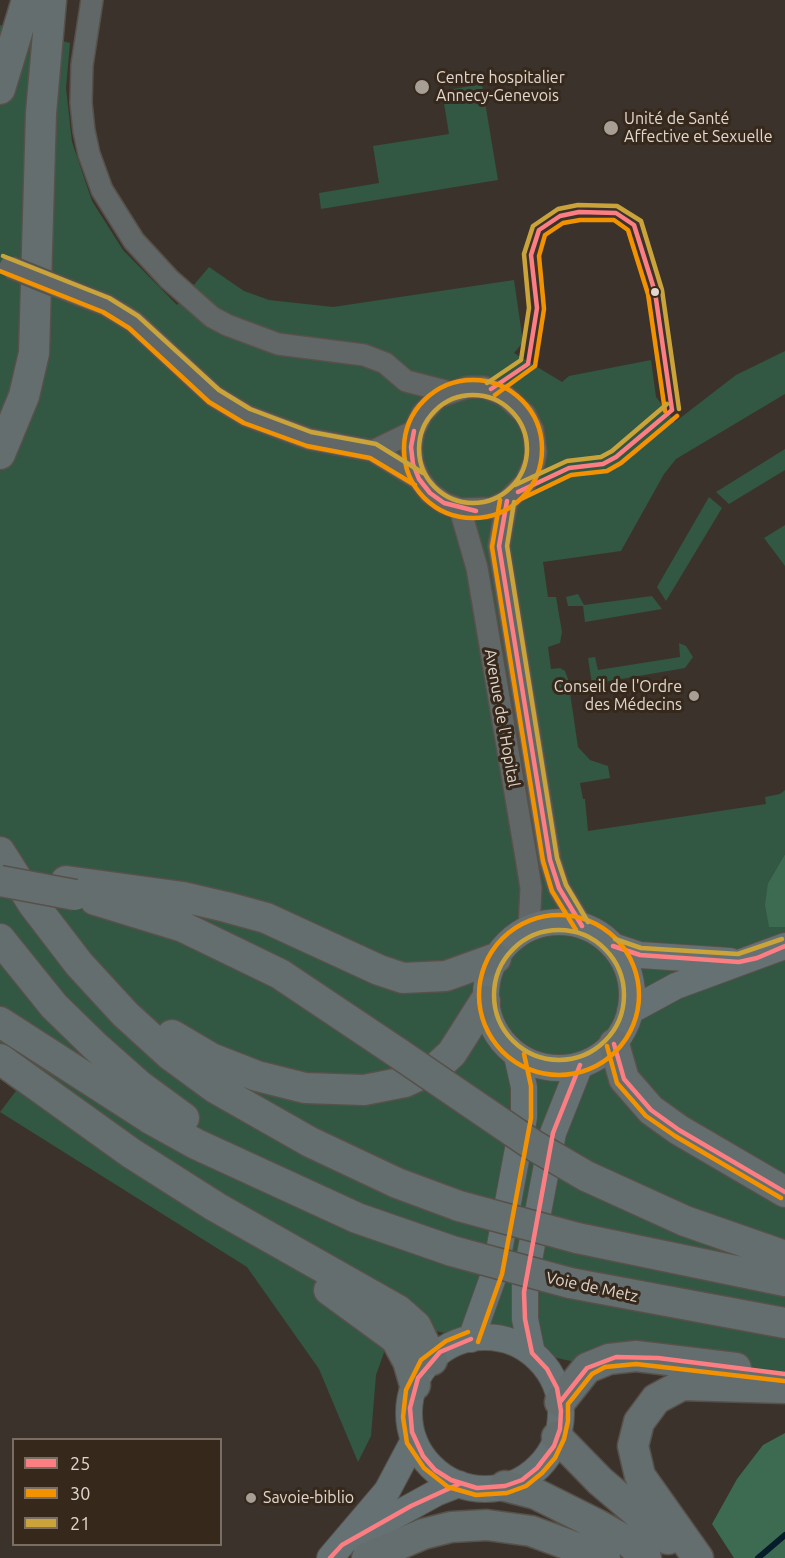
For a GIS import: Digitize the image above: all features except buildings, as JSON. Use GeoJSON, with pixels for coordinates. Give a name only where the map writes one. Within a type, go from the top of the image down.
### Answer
{"type":"FeatureCollection","features":[{"type":"Feature","properties":{"kind":"highway"},"geometry":{"type":"LineString","coordinates":[[0,89],[27,0]]}},
{"type":"Feature","properties":{"kind":"highway"},"geometry":{"type":"LineString","coordinates":[[0,454],[24,396],[34,353],[41,113],[51,0]]}},
{"type":"Feature","properties":{"kind":"highway"},"geometry":{"type":"LineString","coordinates":[[0,852],[54,931],[101,989],[170,1054],[215,1088],[263,1117],[352,1163],[459,1206],[577,1238],[785,1281]]}},
{"type":"Feature","properties":{"kind":"highway"},"geometry":{"type":"LineString","coordinates":[[0,874],[70,888],[147,914],[213,940],[280,974],[533,1145],[586,1176],[685,1221],[785,1256]]}},
{"type":"Feature","properties":{"kind":"highway"},"geometry":{"type":"LineString","coordinates":[[0,881],[183,897],[226,906],[266,918],[379,970],[403,978],[446,976],[496,958]]}},
{"type":"Feature","properties":{"kind":"highway"},"geometry":{"type":"LineString","coordinates":[[54,931],[122,997],[188,1046],[257,1077],[305,1088],[364,1090],[384,1088],[425,1075],[452,1053],[485,1001]]}},
{"type":"Feature","properties":{"kind":"highway"},"geometry":{"type":"LineString","coordinates":[[0,939],[54,1006],[139,1085],[193,1124],[303,1193]]}},
{"type":"Feature","properties":{"kind":"highway"},"geometry":{"type":"LineString","coordinates":[[0,1022],[186,1139],[303,1193]]}},
{"type":"Feature","properties":{"kind":"highway"},"geometry":{"type":"LineString","coordinates":[[614,1044],[624,1079],[651,1110],[679,1130],[785,1192]]}},
{"type":"Feature","properties":{"kind":"highway"},"geometry":{"type":"LineString","coordinates":[[0,1059],[131,1153],[216,1207],[398,1310],[416,1326],[432,1360]]}},
{"type":"Feature","properties":{"kind":"highway","name":"Voie de Metz"},"geometry":{"type":"LineString","coordinates":[[303,1193],[357,1218],[452,1251],[570,1283],[785,1323]]}},
{"type":"Feature","properties":{"kind":"highway"},"geometry":{"type":"LineString","coordinates":[[216,1207],[396,1340],[408,1361],[416,1385]]}},
{"type":"Feature","properties":{"kind":"highway"},"geometry":{"type":"LineString","coordinates":[[560,1402],[587,1368],[616,1357],[636,1356],[785,1374]]}},
{"type":"Feature","properties":{"kind":"highway"},"geometry":{"type":"LineString","coordinates":[[698,1558],[640,1476],[633,1446],[639,1422],[656,1399],[682,1385],[785,1388]]}},
{"type":"Feature","properties":{"kind":"highway"},"geometry":{"type":"LineString","coordinates":[[557,1437],[600,1481],[691,1558]]}},
{"type":"Feature","properties":{"kind":"highway"},"geometry":{"type":"LineString","coordinates":[[505,1486],[536,1494],[588,1520],[630,1543],[646,1558]]}},
{"type":"Feature","properties":{"kind":"highway"},"geometry":{"type":"LineString","coordinates":[[346,1554],[451,1527],[487,1525],[531,1532],[605,1558]]}},
{"type":"Feature","properties":{"kind":"main road"},"geometry":{"type":"LineString","coordinates":[[555,922],[582,926],[599,934],[613,946],[629,976],[632,993],[630,1011],[624,1028],[614,1044],[592,1060],[580,1065],[548,1067],[517,1056],[495,1032],[485,1001],[488,979],[496,958],[516,936],[529,929],[555,922]]}},
{"type":"Feature","properties":{"kind":"main road"},"geometry":{"type":"LineString","coordinates":[[613,946],[640,955],[739,962]]}},
{"type":"Feature","properties":{"kind":"main road"},"geometry":{"type":"LineString","coordinates":[[630,1011],[676,986],[785,946]]}},
{"type":"Feature","properties":{"kind":"main road"},"geometry":{"type":"LineString","coordinates":[[471,1339],[495,1272],[524,1117],[524,1087],[517,1056]]}},
{"type":"Feature","properties":{"kind":"main road"},"geometry":{"type":"LineString","coordinates":[[532,1353],[525,1319],[525,1281],[553,1133],[580,1065]]}},
{"type":"Feature","properties":{"kind":"main road"},"geometry":{"type":"LineString","coordinates":[[489,1337],[507,1341],[532,1353],[551,1375],[560,1402],[561,1420],[557,1437],[549,1454],[522,1480],[505,1486],[477,1488],[459,1484],[435,1470],[423,1456],[414,1440],[410,1416],[416,1385],[432,1360],[450,1347],[471,1339],[489,1337]]}},
{"type":"Feature","properties":{"kind":"main road"},"geometry":{"type":"LineString","coordinates":[[346,1554],[393,1482],[414,1440]]}},
{"type":"Feature","properties":{"kind":"main road"},"geometry":{"type":"LineString","coordinates":[[346,1554],[411,1506],[459,1484]]}},
{"type":"Feature","properties":{"kind":"street"},"geometry":{"type":"LineString","coordinates":[[92,0],[82,65],[81,103],[84,131],[88,154],[102,190],[134,242],[169,279],[212,317],[227,325],[278,344],[364,355],[385,363],[406,381],[449,392]]}},
{"type":"Feature","properties":{"kind":"street"},"geometry":{"type":"LineString","coordinates":[[5,265],[106,305],[134,322],[214,396],[247,416],[309,439],[373,452],[419,479]]}},
{"type":"Feature","properties":{"kind":"street"},"geometry":{"type":"LineString","coordinates":[[373,452],[415,428],[429,405],[449,392],[468,387],[491,389],[516,403],[530,422],[535,441],[534,463],[525,483],[507,501],[476,511],[460,509],[444,503],[430,493],[419,479],[412,456],[415,428],[406,381]]}},
{"type":"Feature","properties":{"kind":"street","name":"Avenue de l'Hopital"},"geometry":{"type":"LineString","coordinates":[[507,501],[499,546],[550,860],[559,888],[582,926]]}},
{"type":"Feature","properties":{"kind":"street","name":"Avenue de l'Hopital"},"geometry":{"type":"LineString","coordinates":[[460,509],[477,568],[527,863],[531,888],[529,929]]}},
{"type":"Feature","properties":{"kind":"green space"},"geometry":{"type":"Polygon","coordinates":[[[0,25],[70,43],[66,88],[72,142],[92,201],[123,250],[177,305],[209,267],[244,291],[269,300],[333,307],[514,280],[523,342],[514,353],[562,382],[569,376],[651,360],[656,397],[675,422],[736,375],[785,351],[785,394],[676,459],[664,474],[621,551],[543,562],[548,597],[556,597],[562,632],[560,643],[548,647],[551,669],[560,668],[565,671],[568,679],[578,747],[590,760],[608,766],[610,778],[580,783],[583,799],[585,799],[588,831],[766,804],[765,797],[780,794],[785,790],[785,854],[768,883],[769,927],[785,927],[785,1378],[638,1369],[620,1372],[395,1322],[376,1375],[371,1436],[358,1462],[319,1369],[247,1267],[0,1112],[16,1091],[0,1079],[0,25]]]}},
{"type":"Feature","properties":{"kind":"green space"},"geometry":{"type":"Polygon","coordinates":[[[482,84],[498,180],[321,209],[319,193],[379,183],[373,146],[449,134],[442,91],[482,84]]]}},
{"type":"Feature","properties":{"kind":"green space"},"geometry":{"type":"Polygon","coordinates":[[[785,449],[785,470],[729,504],[716,492],[785,449]]]}},
{"type":"Feature","properties":{"kind":"green space"},"geometry":{"type":"Polygon","coordinates":[[[709,497],[722,508],[666,601],[657,587],[709,497]]]}},
{"type":"Feature","properties":{"kind":"green space"},"geometry":{"type":"Polygon","coordinates":[[[785,525],[785,566],[764,538],[785,525]]]}},
{"type":"Feature","properties":{"kind":"green space"},"geometry":{"type":"Polygon","coordinates":[[[578,594],[584,605],[652,596],[662,609],[585,622],[583,606],[568,606],[566,597],[578,594]]]}},
{"type":"Feature","properties":{"kind":"green space"},"geometry":{"type":"Polygon","coordinates":[[[679,643],[686,646],[693,657],[685,668],[592,684],[588,658],[595,657],[598,670],[680,657],[679,643]]]}},
{"type":"Feature","properties":{"kind":"green space"},"geometry":{"type":"Polygon","coordinates":[[[785,854],[785,927],[769,927],[765,905],[768,883],[785,854]]]}},
{"type":"Feature","properties":{"kind":"green space"},"geometry":{"type":"Polygon","coordinates":[[[785,1433],[785,1558],[734,1558],[712,1524],[737,1479],[763,1445],[785,1433]]]}},
{"type":"Feature","properties":{"kind":"waterway"},"geometry":{"type":"LineString","coordinates":[[758,1558],[785,1535]]}},
{"type":"Feature","properties":{"kind":"transit line","name":"21"},"geometry":{"type":"LineString","coordinates":[[487,383],[521,360],[529,308],[524,254],[533,226],[558,209],[578,205],[617,206],[641,221],[662,290],[679,409]]}},
{"type":"Feature","properties":{"kind":"transit line","name":"25"},"geometry":{"type":"LineString","coordinates":[[491,389],[528,364],[537,308],[531,255],[539,230],[560,216],[579,212],[616,213],[634,225],[655,292],[672,410]]}},
{"type":"Feature","properties":{"kind":"transit line","name":"30"},"geometry":{"type":"LineString","coordinates":[[495,395],[535,366],[544,309],[539,256],[545,235],[563,223],[580,220],[614,220],[628,230],[648,294],[665,411]]}},
{"type":"Feature","properties":{"kind":"transit line","name":"21"},"geometry":{"type":"LineString","coordinates":[[3,256],[109,298],[138,316],[219,390],[250,409],[311,432],[376,444],[423,473]]}},
{"type":"Feature","properties":{"kind":"transit line","name":"30"},"geometry":{"type":"LineString","coordinates":[[0,271],[103,312],[129,328],[209,402],[244,423],[307,446],[370,458],[415,485]]}},
{"type":"Feature","properties":{"kind":"transit line","name":"30"},"geometry":{"type":"LineString","coordinates":[[473,380],[500,385],[512,391],[522,400],[531,410],[537,422],[542,449],[537,476],[531,488],[522,498],[512,507],[500,513],[473,518],[446,513],[434,507],[424,498],[415,488],[409,476],[404,449],[409,422],[415,410],[424,400],[434,391],[446,385],[473,380]]}},
{"type":"Feature","properties":{"kind":"transit line","name":"21"},"geometry":{"type":"LineString","coordinates":[[473,395],[494,399],[511,411],[523,428],[527,449],[523,470],[511,487],[494,499],[473,503],[452,499],[435,487],[423,470],[419,449],[423,428],[435,411],[452,399],[473,395]]}},
{"type":"Feature","properties":{"kind":"transit line","name":"21"},"geometry":{"type":"LineString","coordinates":[[515,485],[567,461],[601,457],[612,451],[667,404]]}},
{"type":"Feature","properties":{"kind":"transit line","name":"25"},"geometry":{"type":"LineString","coordinates":[[518,492],[569,468],[603,464],[616,457],[672,410]]}},
{"type":"Feature","properties":{"kind":"transit line","name":"30"},"geometry":{"type":"LineString","coordinates":[[521,499],[571,475],[607,471],[621,463],[677,416]]}},
{"type":"Feature","properties":{"kind":"transit line","name":"25"},"geometry":{"type":"LineString","coordinates":[[414,431],[411,447],[413,464],[419,479],[430,493],[444,503],[476,511]]}},
{"type":"Feature","properties":{"kind":"transit line","name":"30"},"geometry":{"type":"LineString","coordinates":[[500,500],[492,547],[543,861],[552,891],[576,930]]}},
{"type":"Feature","properties":{"kind":"transit line","name":"25"},"geometry":{"type":"LineString","coordinates":[[507,501],[499,546],[550,860],[559,888],[582,926]]}},
{"type":"Feature","properties":{"kind":"transit line","name":"21"},"geometry":{"type":"LineString","coordinates":[[514,502],[507,546],[557,858],[566,885],[588,922]]}},
{"type":"Feature","properties":{"kind":"transit line","name":"30"},"geometry":{"type":"LineString","coordinates":[[559,915],[575,916],[590,921],[604,928],[616,938],[626,950],[633,964],[638,979],[639,995],[638,1011],[633,1026],[626,1040],[616,1052],[604,1062],[590,1069],[575,1074],[559,1075],[543,1074],[528,1069],[514,1062],[502,1052],[492,1040],[485,1026],[480,1011],[479,995],[480,979],[485,964],[492,950],[502,938],[514,928],[528,921],[543,916],[559,915]]}},
{"type":"Feature","properties":{"kind":"transit line","name":"21"},"geometry":{"type":"LineString","coordinates":[[559,930],[584,935],[605,949],[619,970],[624,995],[619,1020],[605,1041],[584,1055],[559,1060],[534,1055],[513,1041],[499,1020],[494,995],[499,970],[513,949],[534,935],[559,930]]}},
{"type":"Feature","properties":{"kind":"transit line","name":"21"},"geometry":{"type":"LineString","coordinates":[[615,939],[641,948],[738,954],[782,939]]}},
{"type":"Feature","properties":{"kind":"transit line","name":"25"},"geometry":{"type":"LineString","coordinates":[[613,946],[640,955],[739,962],[757,958],[785,946]]}},
{"type":"Feature","properties":{"kind":"transit line","name":"25"},"geometry":{"type":"LineString","coordinates":[[614,1044],[624,1079],[651,1110],[679,1130],[785,1192]]}},
{"type":"Feature","properties":{"kind":"transit line","name":"30"},"geometry":{"type":"LineString","coordinates":[[607,1046],[617,1083],[646,1116],[675,1136],[781,1198]]}},
{"type":"Feature","properties":{"kind":"transit line","name":"30"},"geometry":{"type":"LineString","coordinates":[[478,1342],[502,1274],[531,1118],[531,1086],[524,1054]]}},
{"type":"Feature","properties":{"kind":"transit line","name":"25"},"geometry":{"type":"LineString","coordinates":[[471,1339],[440,1352],[418,1378],[410,1408],[412,1432],[423,1456],[435,1470],[451,1480],[477,1488],[505,1486],[522,1480],[537,1468],[554,1446],[560,1429],[561,1411],[557,1388],[547,1369],[532,1353],[525,1319],[524,1292],[553,1133],[580,1065]]}},
{"type":"Feature","properties":{"kind":"transit line","name":"30"},"geometry":{"type":"LineString","coordinates":[[468,1332],[446,1341],[421,1360],[406,1390],[403,1417],[407,1443],[424,1468],[448,1487],[476,1495],[507,1493],[526,1486],[542,1473],[555,1458],[564,1439],[568,1421],[568,1404],[592,1374],[605,1367],[636,1364],[784,1381]]}},
{"type":"Feature","properties":{"kind":"transit line","name":"25"},"geometry":{"type":"LineString","coordinates":[[560,1402],[587,1368],[616,1357],[658,1358],[785,1374]]}},
{"type":"Feature","properties":{"kind":"transit line","name":"25"},"geometry":{"type":"LineString","coordinates":[[330,1558],[342,1545],[411,1506],[459,1484]]}},
{"type":"Feature","properties":{"kind":"place","name":"Centre hospitalier Annecy-Genevois"},"geometry":{"type":"Point","coordinates":[422,87]}},
{"type":"Feature","properties":{"kind":"place","name":"Unité de Santé Affective et Sexuelle"},"geometry":{"type":"Point","coordinates":[611,128]}},
{"type":"Feature","properties":{"kind":"place","name":"Conseil de l'Ordre des Médecins"},"geometry":{"type":"Point","coordinates":[694,696]}},
{"type":"Feature","properties":{"kind":"place","name":"Savoie-biblio"},"geometry":{"type":"Point","coordinates":[251,1498]}}]}
